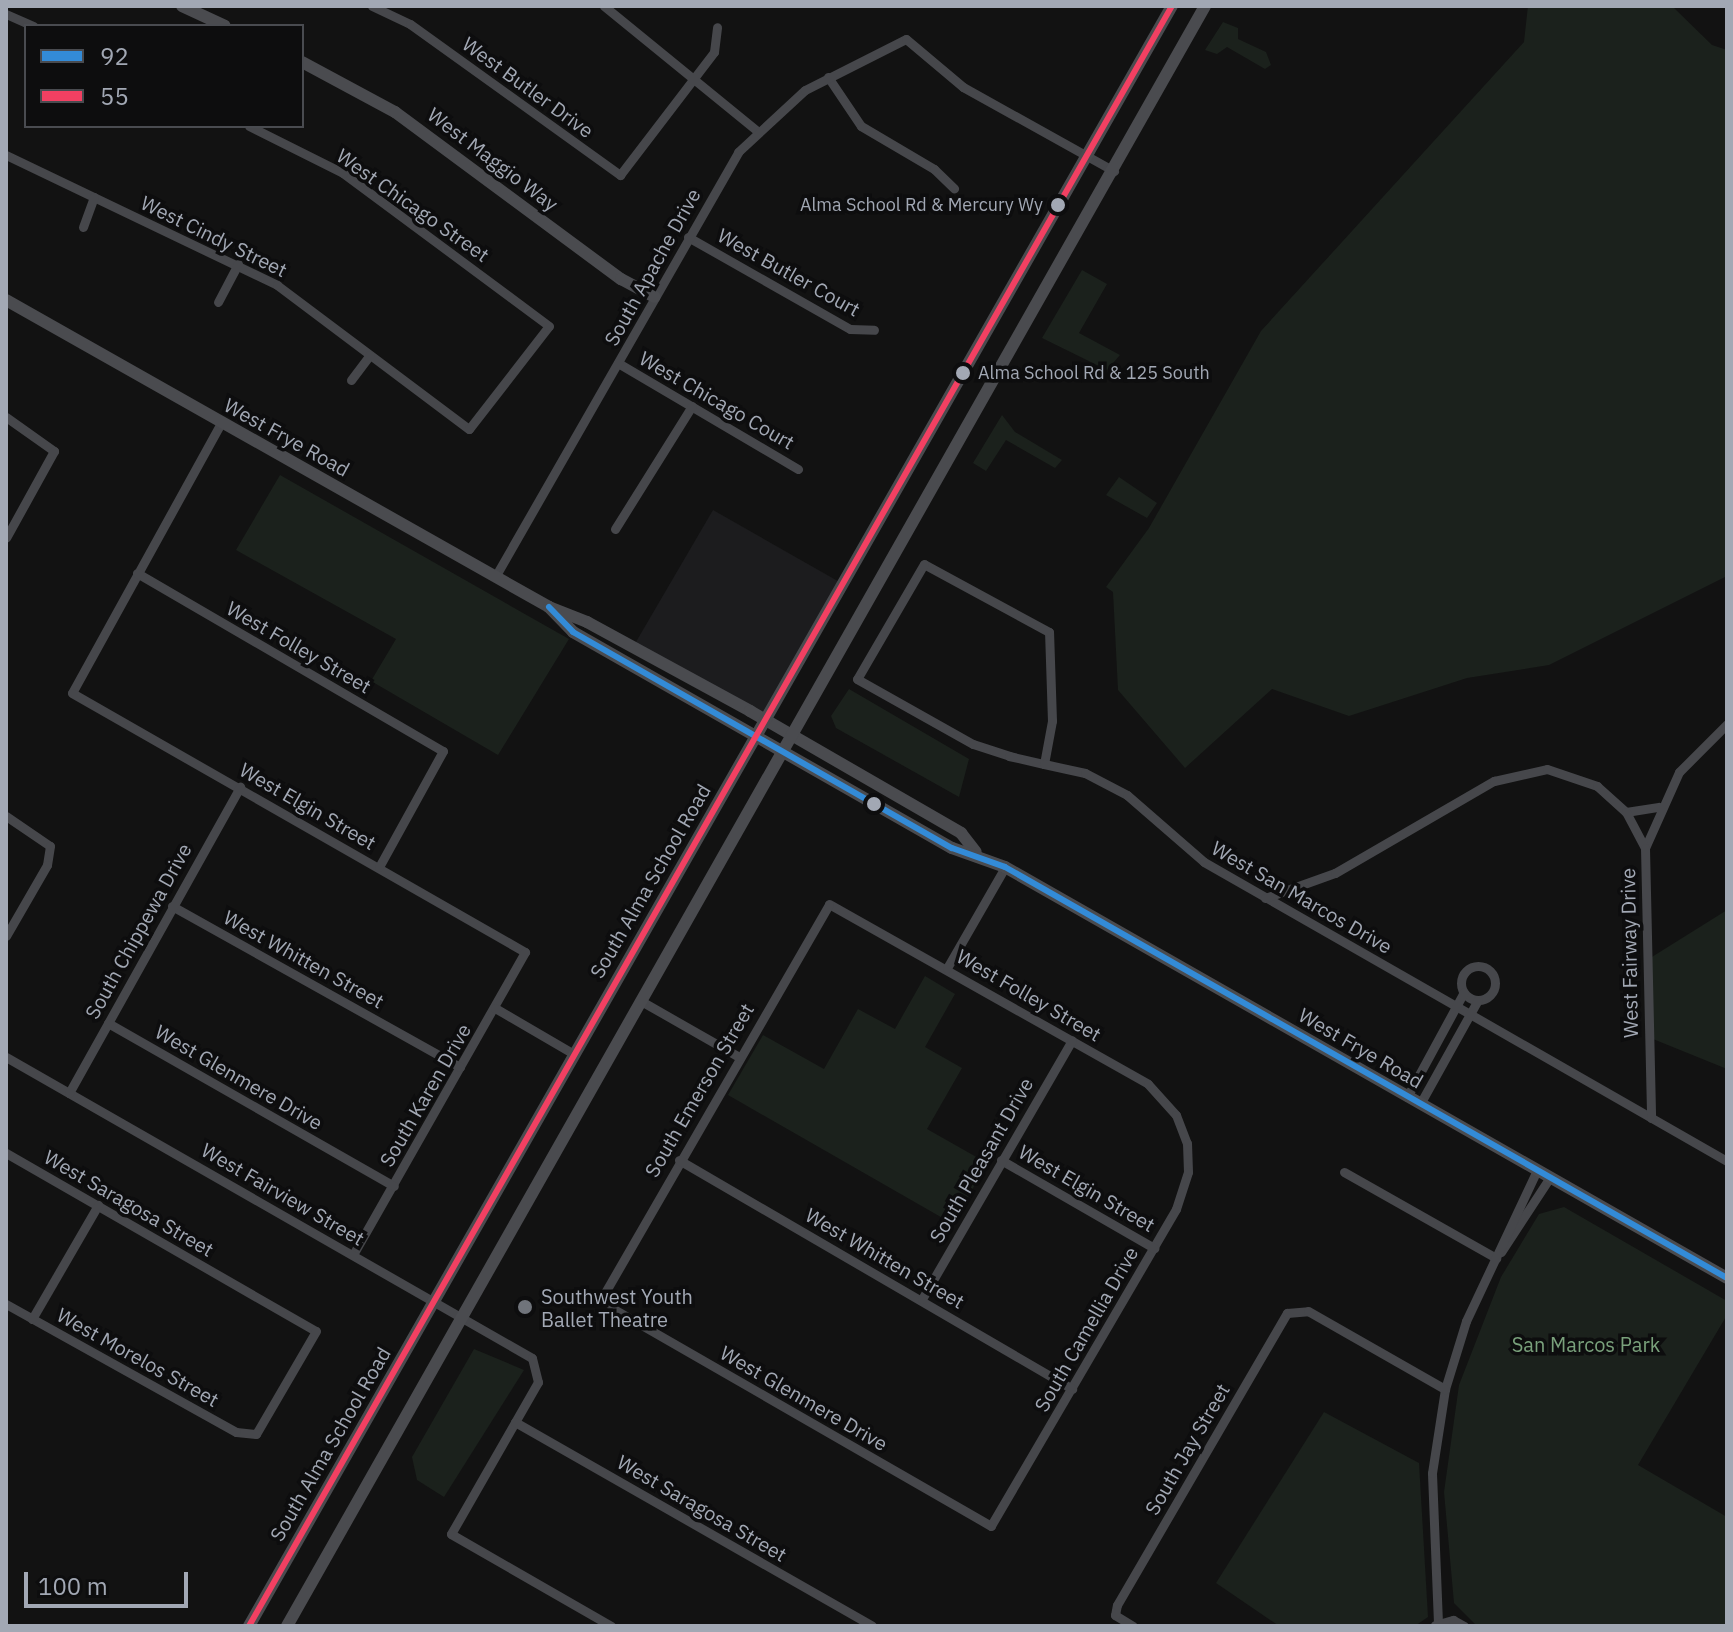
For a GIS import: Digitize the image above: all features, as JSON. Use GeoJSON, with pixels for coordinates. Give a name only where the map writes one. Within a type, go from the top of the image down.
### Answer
{"type":"FeatureCollection","features":[{"type":"Feature","properties":{"kind":"main road"},"geometry":{"type":"LineString","coordinates":[[182,6],[221,24]]}},
{"type":"Feature","properties":{"kind":"main road","name":"South Alma School Road"},"geometry":{"type":"LineString","coordinates":[[249,1626],[1172,6]]}},
{"type":"Feature","properties":{"kind":"main road"},"geometry":{"type":"LineString","coordinates":[[287,1626],[1205,6]]}},
{"type":"Feature","properties":{"kind":"main road","name":"West Maggio Way"},"geometry":{"type":"LineString","coordinates":[[304,63],[395,112],[610,272],[655,297]]}},
{"type":"Feature","properties":{"kind":"main road","name":"West Frye Road"},"geometry":{"type":"LineString","coordinates":[[6,300],[549,607],[587,622],[765,720],[961,833],[976,852]]}},
{"type":"Feature","properties":{"kind":"main road","name":"West Frye Road"},"geometry":{"type":"LineString","coordinates":[[549,607],[573,632],[952,848],[976,852],[1005,867],[1727,1278]]}},
{"type":"Feature","properties":{"kind":"street","name":"West Butler Drive"},"geometry":{"type":"LineString","coordinates":[[372,6],[410,24],[620,175],[696,77]]}},
{"type":"Feature","properties":{"kind":"street"},"geometry":{"type":"LineString","coordinates":[[604,6],[696,77],[756,130]]}},
{"type":"Feature","properties":{"kind":"street"},"geometry":{"type":"LineString","coordinates":[[6,14],[28,24]]}},
{"type":"Feature","properties":{"kind":"street"},"geometry":{"type":"LineString","coordinates":[[696,77],[714,52],[717,27]]}},
{"type":"Feature","properties":{"kind":"street","name":"South Apache Drive"},"geometry":{"type":"LineString","coordinates":[[495,577],[688,237],[756,130],[828,77],[906,39],[963,87],[1086,156]]}},
{"type":"Feature","properties":{"kind":"street"},"geometry":{"type":"LineString","coordinates":[[828,77],[861,126],[934,169],[954,188]]}},
{"type":"Feature","properties":{"kind":"street","name":"West Chicago Street"},"geometry":{"type":"LineString","coordinates":[[253,128],[343,173],[549,326],[469,429]]}},
{"type":"Feature","properties":{"kind":"street","name":"West Cindy Street"},"geometry":{"type":"LineString","coordinates":[[6,155],[277,285],[469,429]]}},
{"type":"Feature","properties":{"kind":"street"},"geometry":{"type":"LineString","coordinates":[[1086,156],[1114,171]]}},
{"type":"Feature","properties":{"kind":"street"},"geometry":{"type":"LineString","coordinates":[[83,227],[94,197]]}},
{"type":"Feature","properties":{"kind":"street","name":"West Butler Court"},"geometry":{"type":"LineString","coordinates":[[688,237],[850,329],[874,330]]}},
{"type":"Feature","properties":{"kind":"street"},"geometry":{"type":"LineString","coordinates":[[218,302],[238,264]]}},
{"type":"Feature","properties":{"kind":"street"},"geometry":{"type":"LineString","coordinates":[[351,380],[370,355]]}},
{"type":"Feature","properties":{"kind":"street","name":"West Chicago Court"},"geometry":{"type":"LineString","coordinates":[[618,363],[798,469]]}},
{"type":"Feature","properties":{"kind":"street"},"geometry":{"type":"LineString","coordinates":[[615,529],[692,406]]}},
{"type":"Feature","properties":{"kind":"street"},"geometry":{"type":"LineString","coordinates":[[6,417],[54,451],[6,538]]}},
{"type":"Feature","properties":{"kind":"street"},"geometry":{"type":"LineString","coordinates":[[137,573],[221,423]]}},
{"type":"Feature","properties":{"kind":"street","name":"West San Marcos Drive"},"geometry":{"type":"LineString","coordinates":[[1044,764],[1052,721],[1049,632],[924,564],[857,679],[973,744],[1044,764],[1085,773],[1127,795],[1204,862],[1727,1161]]}},
{"type":"Feature","properties":{"kind":"street","name":"West Elgin Street"},"geometry":{"type":"LineString","coordinates":[[137,573],[72,693],[525,952]]}},
{"type":"Feature","properties":{"kind":"street","name":"West Folley Street"},"geometry":{"type":"LineString","coordinates":[[137,573],[443,751],[379,867]]}},
{"type":"Feature","properties":{"kind":"street"},"geometry":{"type":"LineString","coordinates":[[1645,848],[1659,807],[1692,754],[1727,724]]}},
{"type":"Feature","properties":{"kind":"street","name":"West Fairway Drive"},"geometry":{"type":"LineString","coordinates":[[1265,898],[1335,873],[1494,781],[1522,771],[1572,774],[1626,812],[1645,848],[1651,1118]]}},
{"type":"Feature","properties":{"kind":"street","name":"South Chippewa Drive"},"geometry":{"type":"LineString","coordinates":[[69,1093],[240,787]]}},
{"type":"Feature","properties":{"kind":"street"},"geometry":{"type":"LineString","coordinates":[[1626,812],[1659,807]]}},
{"type":"Feature","properties":{"kind":"street"},"geometry":{"type":"LineString","coordinates":[[6,816],[50,846],[47,865],[6,936]]}},
{"type":"Feature","properties":{"kind":"street"},"geometry":{"type":"LineString","coordinates":[[947,968],[1005,867]]}},
{"type":"Feature","properties":{"kind":"street","name":"West Folley Street"},"geometry":{"type":"LineString","coordinates":[[829,904],[1072,1040],[1165,1098],[1187,1143]]}},
{"type":"Feature","properties":{"kind":"street","name":"South Emerson Street"},"geometry":{"type":"LineString","coordinates":[[603,1296],[829,904]]}},
{"type":"Feature","properties":{"kind":"street","name":"West Whitten Street"},"geometry":{"type":"LineString","coordinates":[[172,906],[460,1067]]}},
{"type":"Feature","properties":{"kind":"street","name":"South Karen Drive"},"geometry":{"type":"LineString","coordinates":[[353,1255],[525,952]]}},
{"type":"Feature","properties":{"kind":"street"},"geometry":{"type":"LineString","coordinates":[[1407,1097],[1464,992],[1463,974],[1484,967],[1495,984],[1478,1000],[1420,1104]]}},
{"type":"Feature","properties":{"kind":"street"},"geometry":{"type":"LineString","coordinates":[[1464,992],[1478,1000]]}},
{"type":"Feature","properties":{"kind":"street"},"geometry":{"type":"LineString","coordinates":[[641,1001],[739,1057]]}},
{"type":"Feature","properties":{"kind":"street"},"geometry":{"type":"LineString","coordinates":[[495,1008],[574,1054]]}},
{"type":"Feature","properties":{"kind":"street","name":"West Glenmere Drive"},"geometry":{"type":"LineString","coordinates":[[108,1023],[394,1186]]}},
{"type":"Feature","properties":{"kind":"street","name":"South Pleasant Drive"},"geometry":{"type":"LineString","coordinates":[[922,1299],[1072,1040]]}},
{"type":"Feature","properties":{"kind":"street"},"geometry":{"type":"LineString","coordinates":[[1436,1044],[1449,1052]]}},
{"type":"Feature","properties":{"kind":"street","name":"West Fairview Street"},"geometry":{"type":"LineString","coordinates":[[6,1057],[532,1358],[537,1368],[538,1382],[515,1422]]}},
{"type":"Feature","properties":{"kind":"street","name":"South Camellia Drive"},"geometry":{"type":"LineString","coordinates":[[991,1526],[1154,1248],[1184,1190],[1187,1143]]}},
{"type":"Feature","properties":{"kind":"street","name":"West Saragosa Street"},"geometry":{"type":"LineString","coordinates":[[6,1153],[316,1331],[256,1434]]}},
{"type":"Feature","properties":{"kind":"street","name":"West Whitten Street"},"geometry":{"type":"LineString","coordinates":[[679,1160],[1072,1389]]}},
{"type":"Feature","properties":{"kind":"street","name":"West Elgin Street"},"geometry":{"type":"LineString","coordinates":[[1001,1160],[1154,1248]]}},
{"type":"Feature","properties":{"kind":"street"},"geometry":{"type":"LineString","coordinates":[[1453,1620],[1436,1624],[1441,1607],[1431,1517],[1445,1389],[1496,1258],[1537,1170]]}},
{"type":"Feature","properties":{"kind":"street"},"geometry":{"type":"LineString","coordinates":[[1344,1172],[1496,1258]]}},
{"type":"Feature","properties":{"kind":"street"},"geometry":{"type":"LineString","coordinates":[[1496,1258],[1550,1177]]}},
{"type":"Feature","properties":{"kind":"street"},"geometry":{"type":"LineString","coordinates":[[32,1319],[98,1205]]}},
{"type":"Feature","properties":{"kind":"street","name":"West Glenmere Drive"},"geometry":{"type":"LineString","coordinates":[[603,1296],[614,1309],[991,1526]]}},
{"type":"Feature","properties":{"kind":"street","name":"West Morelos Street"},"geometry":{"type":"LineString","coordinates":[[6,1304],[236,1432],[256,1434]]}},
{"type":"Feature","properties":{"kind":"street","name":"South Jay Street"},"geometry":{"type":"LineString","coordinates":[[1133,1626],[1115,1615],[1287,1313],[1297,1308],[1445,1389]]}},
{"type":"Feature","properties":{"kind":"street"},"geometry":{"type":"LineString","coordinates":[[515,1422],[451,1534],[611,1626]]}},
{"type":"Feature","properties":{"kind":"street","name":"West Saragosa Street"},"geometry":{"type":"LineString","coordinates":[[515,1422],[872,1626]]}},
{"type":"Feature","properties":{"kind":"street"},"geometry":{"type":"LineString","coordinates":[[1441,1607],[1464,1626]]}},
{"type":"Feature","properties":{"kind":"shaded area"},"geometry":{"type":"Polygon","coordinates":[[[713,510],[843,584],[765,720],[633,647],[713,510]]]}},
{"type":"Feature","properties":{"kind":"green space"},"geometry":{"type":"Polygon","coordinates":[[[1528,6],[1672,6],[1712,45],[1727,50],[1727,576],[1549,665],[1467,678],[1349,716],[1272,689],[1185,768],[1118,690],[1113,592],[1106,587],[1149,528],[1261,331],[1524,42],[1528,6]]]}},
{"type":"Feature","properties":{"kind":"green space"},"geometry":{"type":"Polygon","coordinates":[[[1223,22],[1238,28],[1238,39],[1266,52],[1271,65],[1265,69],[1227,47],[1217,54],[1205,50],[1223,22]]]}},
{"type":"Feature","properties":{"kind":"green space"},"geometry":{"type":"Polygon","coordinates":[[[1082,270],[1107,284],[1079,333],[1120,355],[1107,370],[1042,338],[1082,270]]]}},
{"type":"Feature","properties":{"kind":"green space"},"geometry":{"type":"Polygon","coordinates":[[[1002,415],[1015,432],[1062,460],[1055,468],[1006,440],[986,471],[973,463],[1002,415]]]}},
{"type":"Feature","properties":{"kind":"green space"},"geometry":{"type":"Polygon","coordinates":[[[280,475],[569,639],[498,755],[371,681],[396,639],[236,550],[280,475]]]}},
{"type":"Feature","properties":{"kind":"green space"},"geometry":{"type":"Polygon","coordinates":[[[1119,477],[1157,503],[1147,518],[1106,495],[1119,477]]]}},
{"type":"Feature","properties":{"kind":"green space"},"geometry":{"type":"Polygon","coordinates":[[[849,689],[969,759],[959,797],[836,728],[831,716],[849,689]]]}},
{"type":"Feature","properties":{"kind":"green space"},"geometry":{"type":"Polygon","coordinates":[[[1727,910],[1727,1069],[1648,1037],[1647,960],[1727,910]]]}},
{"type":"Feature","properties":{"kind":"green space"},"geometry":{"type":"Polygon","coordinates":[[[925,976],[955,994],[925,1047],[962,1068],[927,1129],[987,1163],[953,1224],[728,1095],[763,1035],[824,1069],[858,1009],[895,1029],[925,976]]]}},
{"type":"Feature","properties":{"kind":"green space","name":"San Marcos Park"},"geometry":{"type":"Polygon","coordinates":[[[1564,1207],[1727,1301],[1727,1315],[1638,1465],[1727,1517],[1727,1626],[1477,1626],[1454,1603],[1444,1492],[1459,1385],[1501,1277],[1539,1214],[1564,1207]]]}},
{"type":"Feature","properties":{"kind":"green space"},"geometry":{"type":"Polygon","coordinates":[[[474,1349],[524,1370],[444,1497],[417,1480],[412,1457],[474,1349]]]}},
{"type":"Feature","properties":{"kind":"green space"},"geometry":{"type":"Polygon","coordinates":[[[1324,1412],[1419,1463],[1428,1617],[1415,1626],[1279,1626],[1216,1583],[1324,1412]]]}},
{"type":"Feature","properties":{"kind":"transit line","name":"55"},"geometry":{"type":"LineString","coordinates":[[249,1626],[1172,6]]}},
{"type":"Feature","properties":{"kind":"transit line","name":"92"},"geometry":{"type":"LineString","coordinates":[[549,607],[573,632],[952,848],[1005,867],[1727,1278]]}},
{"type":"Feature","properties":{"kind":"place","name":"Alma School Rd & Mercury Wy"},"geometry":{"type":"Point","coordinates":[1058,205]}},
{"type":"Feature","properties":{"kind":"place","name":"Alma School Rd & 125 South"},"geometry":{"type":"Point","coordinates":[963,373]}},
{"type":"Feature","properties":{"kind":"place","name":"Southwest Youth Ballet Theatre"},"geometry":{"type":"Point","coordinates":[525,1307]}}]}
